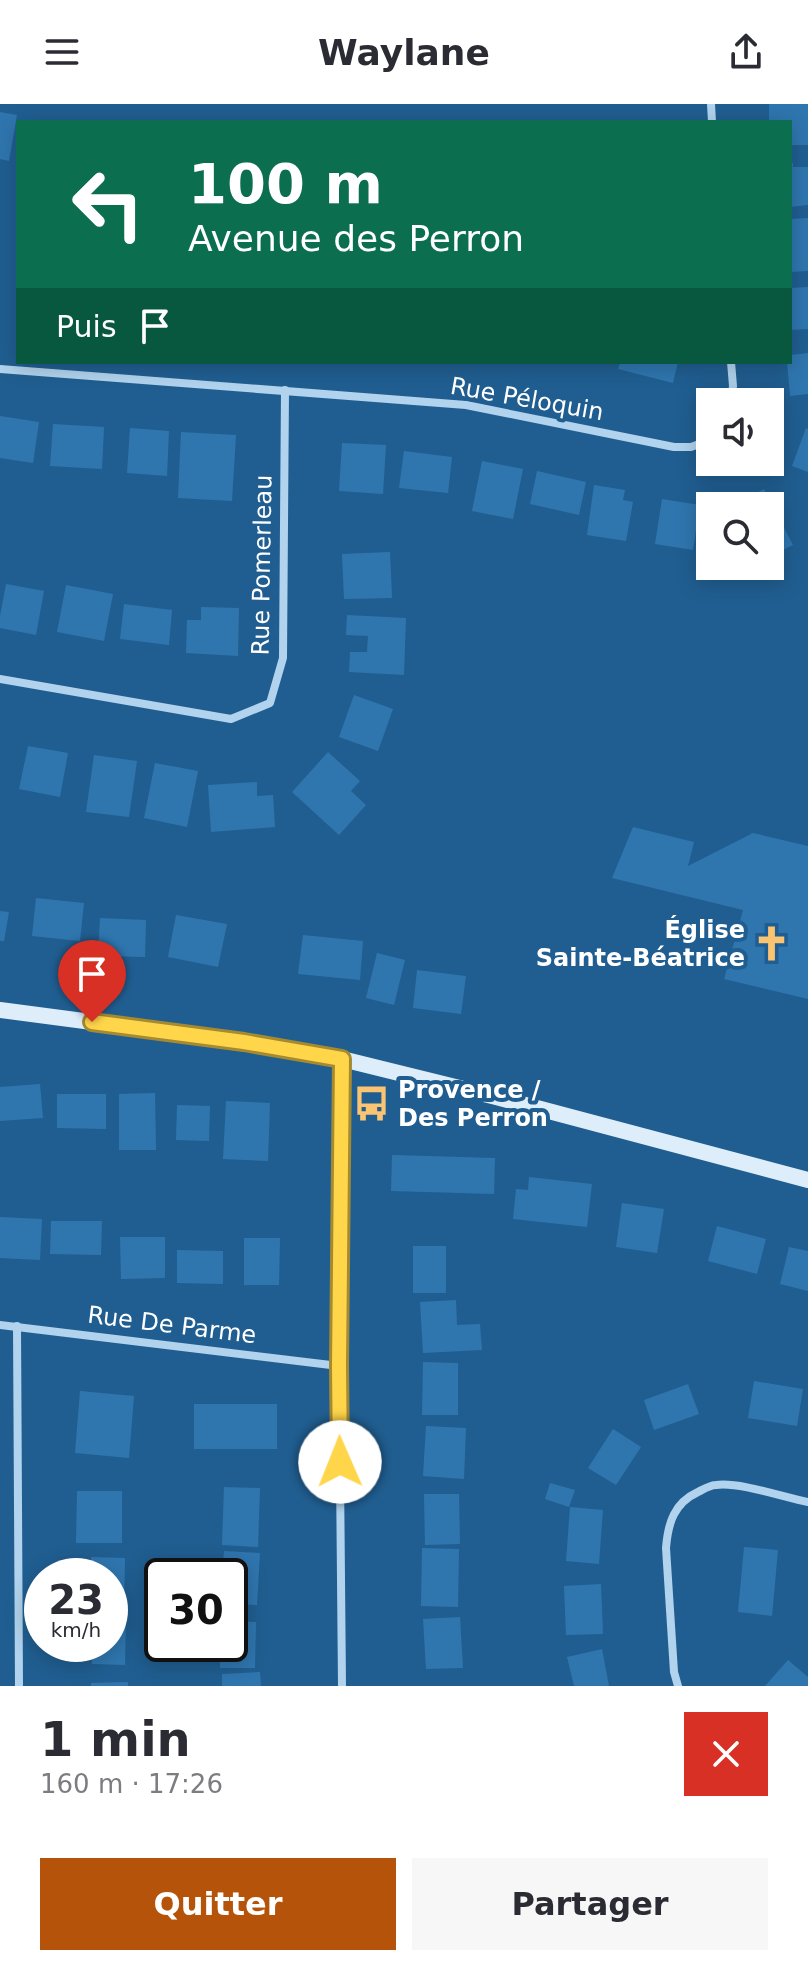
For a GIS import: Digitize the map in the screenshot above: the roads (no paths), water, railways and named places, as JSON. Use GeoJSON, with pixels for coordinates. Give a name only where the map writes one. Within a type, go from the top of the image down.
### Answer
{"type":"FeatureCollection","features":[{"type":"Feature","properties":{"kind":"street"},"geometry":{"type":"LineString","coordinates":[[731,364],[733,388]]}},
{"type":"Feature","properties":{"kind":"street","name":"Rue Péloquin"},"geometry":{"type":"LineString","coordinates":[[0,369],[466,405],[674,447],[696,445]]}},
{"type":"Feature","properties":{"kind":"street","name":"Rue Pomerleau"},"geometry":{"type":"LineString","coordinates":[[0,679],[231,719],[270,703],[283,658],[285,390]]}},
{"type":"Feature","properties":{"kind":"street"},"geometry":{"type":"LineString","coordinates":[[0,1010],[244,1042],[342,1059],[808,1180]]}},
{"type":"Feature","properties":{"kind":"street"},"geometry":{"type":"LineString","coordinates":[[342,1059],[339,1366],[342,1686]]}},
{"type":"Feature","properties":{"kind":"street","name":"Rue De Parme"},"geometry":{"type":"LineString","coordinates":[[0,1325],[339,1366]]}},
{"type":"Feature","properties":{"kind":"street"},"geometry":{"type":"LineString","coordinates":[[17,1326],[19,1686]]}},
{"type":"Feature","properties":{"kind":"street"},"geometry":{"type":"LineString","coordinates":[[678,1686],[674,1672],[666,1548],[668,1528],[675,1509],[693,1494],[713,1485],[733,1485],[808,1502]]}},
{"type":"Feature","properties":{"kind":"place","name":"Église Sainte-Béatrice"},"geometry":{"type":"Point","coordinates":[771,944]}},
{"type":"Feature","properties":{"kind":"place","name":"Provence / Des Perron"},"geometry":{"type":"Point","coordinates":[372,1104]}}]}
